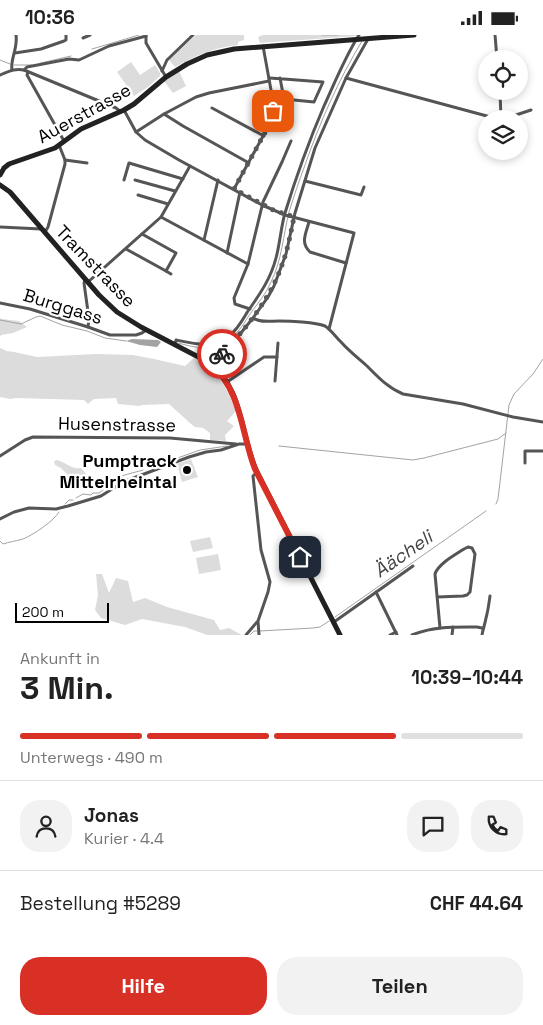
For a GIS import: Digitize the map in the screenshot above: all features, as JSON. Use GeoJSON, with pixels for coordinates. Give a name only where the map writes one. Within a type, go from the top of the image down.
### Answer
{"type":"FeatureCollection","features":[{"type":"Feature","properties":{"kind":"main road","name":"Auerstrasse"},"geometry":{"type":"LineString","coordinates":[[0,175],[8,164],[55,148],[81,129],[134,104],[166,77],[192,61],[216,52],[263,46],[414,35]]}},
{"type":"Feature","properties":{"kind":"main road","name":"Tramstrasse"},"geometry":{"type":"LineString","coordinates":[[0,185],[10,193],[87,281],[117,312],[218,370],[234,395],[257,472],[340,635]]}},
{"type":"Feature","properties":{"kind":"street"},"geometry":{"type":"LineString","coordinates":[[0,75],[12,66],[17,43],[16,35]]}},
{"type":"Feature","properties":{"kind":"street"},"geometry":{"type":"LineString","coordinates":[[15,53],[41,49],[64,41],[66,40],[66,35]]}},
{"type":"Feature","properties":{"kind":"street"},"geometry":{"type":"LineString","coordinates":[[83,38],[90,35]]}},
{"type":"Feature","properties":{"kind":"street"},"geometry":{"type":"LineString","coordinates":[[24,70],[27,67],[69,59],[79,60],[109,46],[146,35],[146,43],[166,77]]}},
{"type":"Feature","properties":{"kind":"street"},"geometry":{"type":"LineString","coordinates":[[162,71],[167,60],[193,35]]}},
{"type":"Feature","properties":{"kind":"street"},"geometry":{"type":"LineString","coordinates":[[495,35],[496,50]]}},
{"type":"Feature","properties":{"kind":"street"},"geometry":{"type":"LineString","coordinates":[[211,365],[254,319],[268,297],[279,274],[286,254],[293,217],[323,129],[346,78],[361,38]]}},
{"type":"Feature","properties":{"kind":"street"},"geometry":{"type":"LineString","coordinates":[[174,345],[176,340],[204,345],[225,339],[231,335],[263,289],[273,268],[286,215],[303,159],[336,79],[361,38]]}},
{"type":"Feature","properties":{"kind":"street"},"geometry":{"type":"LineString","coordinates":[[234,189],[264,136],[273,111],[273,101],[263,46]]}},
{"type":"Feature","properties":{"kind":"street"},"geometry":{"type":"LineString","coordinates":[[12,66],[122,111],[136,132],[145,140],[262,205],[286,215],[354,233],[329,329]]}},
{"type":"Feature","properties":{"kind":"street"},"geometry":{"type":"LineString","coordinates":[[28,72],[27,75],[64,141]]}},
{"type":"Feature","properties":{"kind":"street"},"geometry":{"type":"LineString","coordinates":[[346,78],[478,113]]}},
{"type":"Feature","properties":{"kind":"street"},"geometry":{"type":"LineString","coordinates":[[136,132],[164,114],[202,95],[269,79],[280,79],[284,79],[322,82],[314,102],[284,99],[280,79]]}},
{"type":"Feature","properties":{"kind":"street"},"geometry":{"type":"LineString","coordinates":[[212,108],[264,136]]}},
{"type":"Feature","properties":{"kind":"street"},"geometry":{"type":"LineString","coordinates":[[528,111],[532,110]]}},
{"type":"Feature","properties":{"kind":"street"},"geometry":{"type":"LineString","coordinates":[[164,114],[249,163]]}},
{"type":"Feature","properties":{"kind":"street"},"geometry":{"type":"LineString","coordinates":[[250,309],[237,305],[233,300],[248,264],[262,205],[291,141]]}},
{"type":"Feature","properties":{"kind":"street"},"geometry":{"type":"LineString","coordinates":[[0,227],[44,231],[48,227],[64,171],[65,160],[59,145]]}},
{"type":"Feature","properties":{"kind":"street"},"geometry":{"type":"LineString","coordinates":[[65,160],[87,163]]}},
{"type":"Feature","properties":{"kind":"street"},"geometry":{"type":"LineString","coordinates":[[124,180],[129,163],[183,179]]}},
{"type":"Feature","properties":{"kind":"street"},"geometry":{"type":"LineString","coordinates":[[88,327],[89,319],[84,283],[126,249],[161,217],[190,165]]}},
{"type":"Feature","properties":{"kind":"street"},"geometry":{"type":"LineString","coordinates":[[135,180],[175,191]]}},
{"type":"Feature","properties":{"kind":"street"},"geometry":{"type":"LineString","coordinates":[[204,240],[218,180]]}},
{"type":"Feature","properties":{"kind":"street"},"geometry":{"type":"LineString","coordinates":[[305,181],[361,195],[364,187]]}},
{"type":"Feature","properties":{"kind":"street"},"geometry":{"type":"LineString","coordinates":[[227,253],[240,192]]}},
{"type":"Feature","properties":{"kind":"street"},"geometry":{"type":"LineString","coordinates":[[138,195],[168,204]]}},
{"type":"Feature","properties":{"kind":"street"},"geometry":{"type":"LineString","coordinates":[[161,217],[248,264]]}},
{"type":"Feature","properties":{"kind":"street"},"geometry":{"type":"LineString","coordinates":[[309,221],[304,242],[307,250],[346,263]]}},
{"type":"Feature","properties":{"kind":"street"},"geometry":{"type":"LineString","coordinates":[[142,234],[177,254],[166,271]]}},
{"type":"Feature","properties":{"kind":"street"},"geometry":{"type":"LineString","coordinates":[[126,249],[170,274]]}},
{"type":"Feature","properties":{"kind":"street","name":"Burggass"},"geometry":{"type":"LineString","coordinates":[[0,303],[30,309],[105,334],[117,336],[136,335],[146,330]]}},
{"type":"Feature","properties":{"kind":"street"},"geometry":{"type":"LineString","coordinates":[[254,319],[317,324],[329,329],[342,344],[396,391],[468,405],[510,417],[543,421]]}},
{"type":"Feature","properties":{"kind":"street"},"geometry":{"type":"LineString","coordinates":[[275,381],[278,343]]}},
{"type":"Feature","properties":{"kind":"street"},"geometry":{"type":"LineString","coordinates":[[227,383],[264,357],[277,357]]}},
{"type":"Feature","properties":{"kind":"street","name":"Husenstrasse"},"geometry":{"type":"LineString","coordinates":[[0,456],[25,440],[40,437],[170,438],[239,444]]}},
{"type":"Feature","properties":{"kind":"street"},"geometry":{"type":"LineString","coordinates":[[0,519],[28,508],[56,509],[92,498],[123,482],[206,451],[221,450],[248,443]]}},
{"type":"Feature","properties":{"kind":"street"},"geometry":{"type":"LineString","coordinates":[[525,463],[525,451],[543,451]]}},
{"type":"Feature","properties":{"kind":"street"},"geometry":{"type":"LineString","coordinates":[[246,635],[258,621],[270,582],[260,545],[253,476],[257,472]]}},
{"type":"Feature","properties":{"kind":"street"},"geometry":{"type":"LineString","coordinates":[[437,597],[463,596],[470,593],[475,554],[472,548],[464,549],[437,569],[435,574],[437,597],[440,628]]}},
{"type":"Feature","properties":{"kind":"street"},"geometry":{"type":"LineString","coordinates":[[334,623],[413,566]]}},
{"type":"Feature","properties":{"kind":"street"},"geometry":{"type":"LineString","coordinates":[[376,592],[397,633],[390,635]]}},
{"type":"Feature","properties":{"kind":"street"},"geometry":{"type":"LineString","coordinates":[[482,635],[490,596]]}},
{"type":"Feature","properties":{"kind":"street"},"geometry":{"type":"LineString","coordinates":[[258,621],[260,635]]}},
{"type":"Feature","properties":{"kind":"street"},"geometry":{"type":"LineString","coordinates":[[452,635],[453,627]]}},
{"type":"Feature","properties":{"kind":"street"},"geometry":{"type":"LineString","coordinates":[[412,635],[440,628],[482,628]]}},
{"type":"Feature","properties":{"kind":"shaded area"},"geometry":{"type":"Polygon","coordinates":[[[196,35],[244,35],[244,40],[238,42],[238,45],[205,53],[175,67],[169,60],[196,35]]]}},
{"type":"Feature","properties":{"kind":"shaded area"},"geometry":{"type":"Polygon","coordinates":[[[263,35],[357,36],[260,43],[258,37],[263,35]]]}},
{"type":"Feature","properties":{"kind":"shaded area"},"geometry":{"type":"Polygon","coordinates":[[[131,62],[140,75],[155,65],[160,73],[160,76],[148,87],[134,96],[117,72],[131,62]]]}},
{"type":"Feature","properties":{"kind":"shaded area"},"geometry":{"type":"Polygon","coordinates":[[[179,71],[186,86],[173,93],[164,81],[179,71]]]}},
{"type":"Feature","properties":{"kind":"shaded area"},"geometry":{"type":"Polygon","coordinates":[[[0,318],[19,321],[27,327],[13,333],[1,335],[0,337],[0,318]]]}},
{"type":"Feature","properties":{"kind":"shaded area"},"geometry":{"type":"Polygon","coordinates":[[[132,339],[158,340],[161,342],[157,347],[126,341],[132,339]]]}},
{"type":"Feature","properties":{"kind":"shaded area"},"geometry":{"type":"Polygon","coordinates":[[[0,348],[37,357],[96,354],[133,355],[185,366],[194,358],[209,368],[225,387],[236,411],[227,421],[234,426],[225,435],[226,441],[210,440],[210,433],[203,428],[195,427],[169,404],[139,406],[118,404],[116,398],[94,399],[88,404],[84,400],[10,399],[0,397],[0,348]]]}},
{"type":"Feature","properties":{"kind":"shaded area","name":"Pumptrack Mittelrheintal"},"geometry":{"type":"Polygon","coordinates":[[[191,459],[198,477],[182,482],[177,464],[191,459]]]}},
{"type":"Feature","properties":{"kind":"shaded area"},"geometry":{"type":"Polygon","coordinates":[[[56,460],[74,468],[81,468],[86,476],[86,481],[83,485],[77,478],[66,479],[68,475],[55,465],[54,462],[56,460]]]}},
{"type":"Feature","properties":{"kind":"shaded area"},"geometry":{"type":"Polygon","coordinates":[[[210,537],[213,548],[193,552],[190,541],[210,537]]]}},
{"type":"Feature","properties":{"kind":"shaded area"},"geometry":{"type":"Polygon","coordinates":[[[218,554],[221,570],[199,574],[196,558],[218,554]]]}},
{"type":"Feature","properties":{"kind":"shaded area"},"geometry":{"type":"Polygon","coordinates":[[[96,574],[102,574],[109,593],[116,578],[128,581],[133,602],[145,598],[167,607],[214,620],[220,630],[229,628],[242,635],[207,635],[185,627],[142,619],[125,625],[101,618],[95,610],[98,595],[96,574]]]}},
{"type":"Feature","properties":{"kind":"waterway"},"geometry":{"type":"LineString","coordinates":[[92,49],[139,35]]}},
{"type":"Feature","properties":{"kind":"waterway"},"geometry":{"type":"LineString","coordinates":[[322,35],[338,35]]}},
{"type":"Feature","properties":{"kind":"waterway"},"geometry":{"type":"LineString","coordinates":[[178,343],[206,348],[215,347],[227,342],[240,329],[267,291],[278,265],[289,212],[323,117],[337,86],[362,41]]}},
{"type":"Feature","properties":{"kind":"waterway"},"geometry":{"type":"LineString","coordinates":[[41,63],[71,56]]}},
{"type":"Feature","properties":{"kind":"waterway"},"geometry":{"type":"LineString","coordinates":[[0,60],[10,64]]}},
{"type":"Feature","properties":{"kind":"waterway"},"geometry":{"type":"LineString","coordinates":[[14,65],[32,65]]}},
{"type":"Feature","properties":{"kind":"waterway"},"geometry":{"type":"LineString","coordinates":[[0,320],[21,324],[40,316],[105,338],[126,341]]}},
{"type":"Feature","properties":{"kind":"waterway","name":"Äächeli"},"geometry":{"type":"LineString","coordinates":[[496,504],[509,405],[514,394],[533,374],[543,359]]}},
{"type":"Feature","properties":{"kind":"waterway"},"geometry":{"type":"LineString","coordinates":[[279,446],[413,460],[498,439],[506,433]]}},
{"type":"Feature","properties":{"kind":"waterway"},"geometry":{"type":"LineString","coordinates":[[172,460],[200,450],[227,446]]}},
{"type":"Feature","properties":{"kind":"waterway"},"geometry":{"type":"LineString","coordinates":[[105,487],[112,480],[143,470]]}},
{"type":"Feature","properties":{"kind":"waterway"},"geometry":{"type":"LineString","coordinates":[[76,498],[83,494],[91,495],[103,490]]}},
{"type":"Feature","properties":{"kind":"waterway"},"geometry":{"type":"LineString","coordinates":[[65,504],[69,500],[73,500]]}},
{"type":"Feature","properties":{"kind":"waterway","name":"Äächeli"},"geometry":{"type":"LineString","coordinates":[[335,617],[486,511]]}},
{"type":"Feature","properties":{"kind":"waterway"},"geometry":{"type":"LineString","coordinates":[[0,541],[3,544],[23,539],[48,523],[59,512]]}},
{"type":"Feature","properties":{"kind":"waterway","name":"Äächeli"},"geometry":{"type":"LineString","coordinates":[[260,631],[320,627],[329,621]]}},
{"type":"Feature","properties":{"kind":"waterway","name":"Äächeli"},"geometry":{"type":"LineString","coordinates":[[250,635],[257,631]]}},
{"type":"Feature","properties":{"kind":"way so far"},"geometry":{"type":"LineString","coordinates":[[222,354],[253,318],[268,297],[283,264],[294,217],[273,210],[234,189],[268,127],[273,111]]}},
{"type":"Feature","properties":{"kind":"place","name":"Pumptrack Mittelrheintal"},"geometry":{"type":"Point","coordinates":[187,470]}},
{"type":"Feature","properties":{"kind":"route"},"geometry":{"type":"LineString","coordinates":[[222,354],[211,365],[218,370],[234,395],[255,469],[300,557]]}}]}
